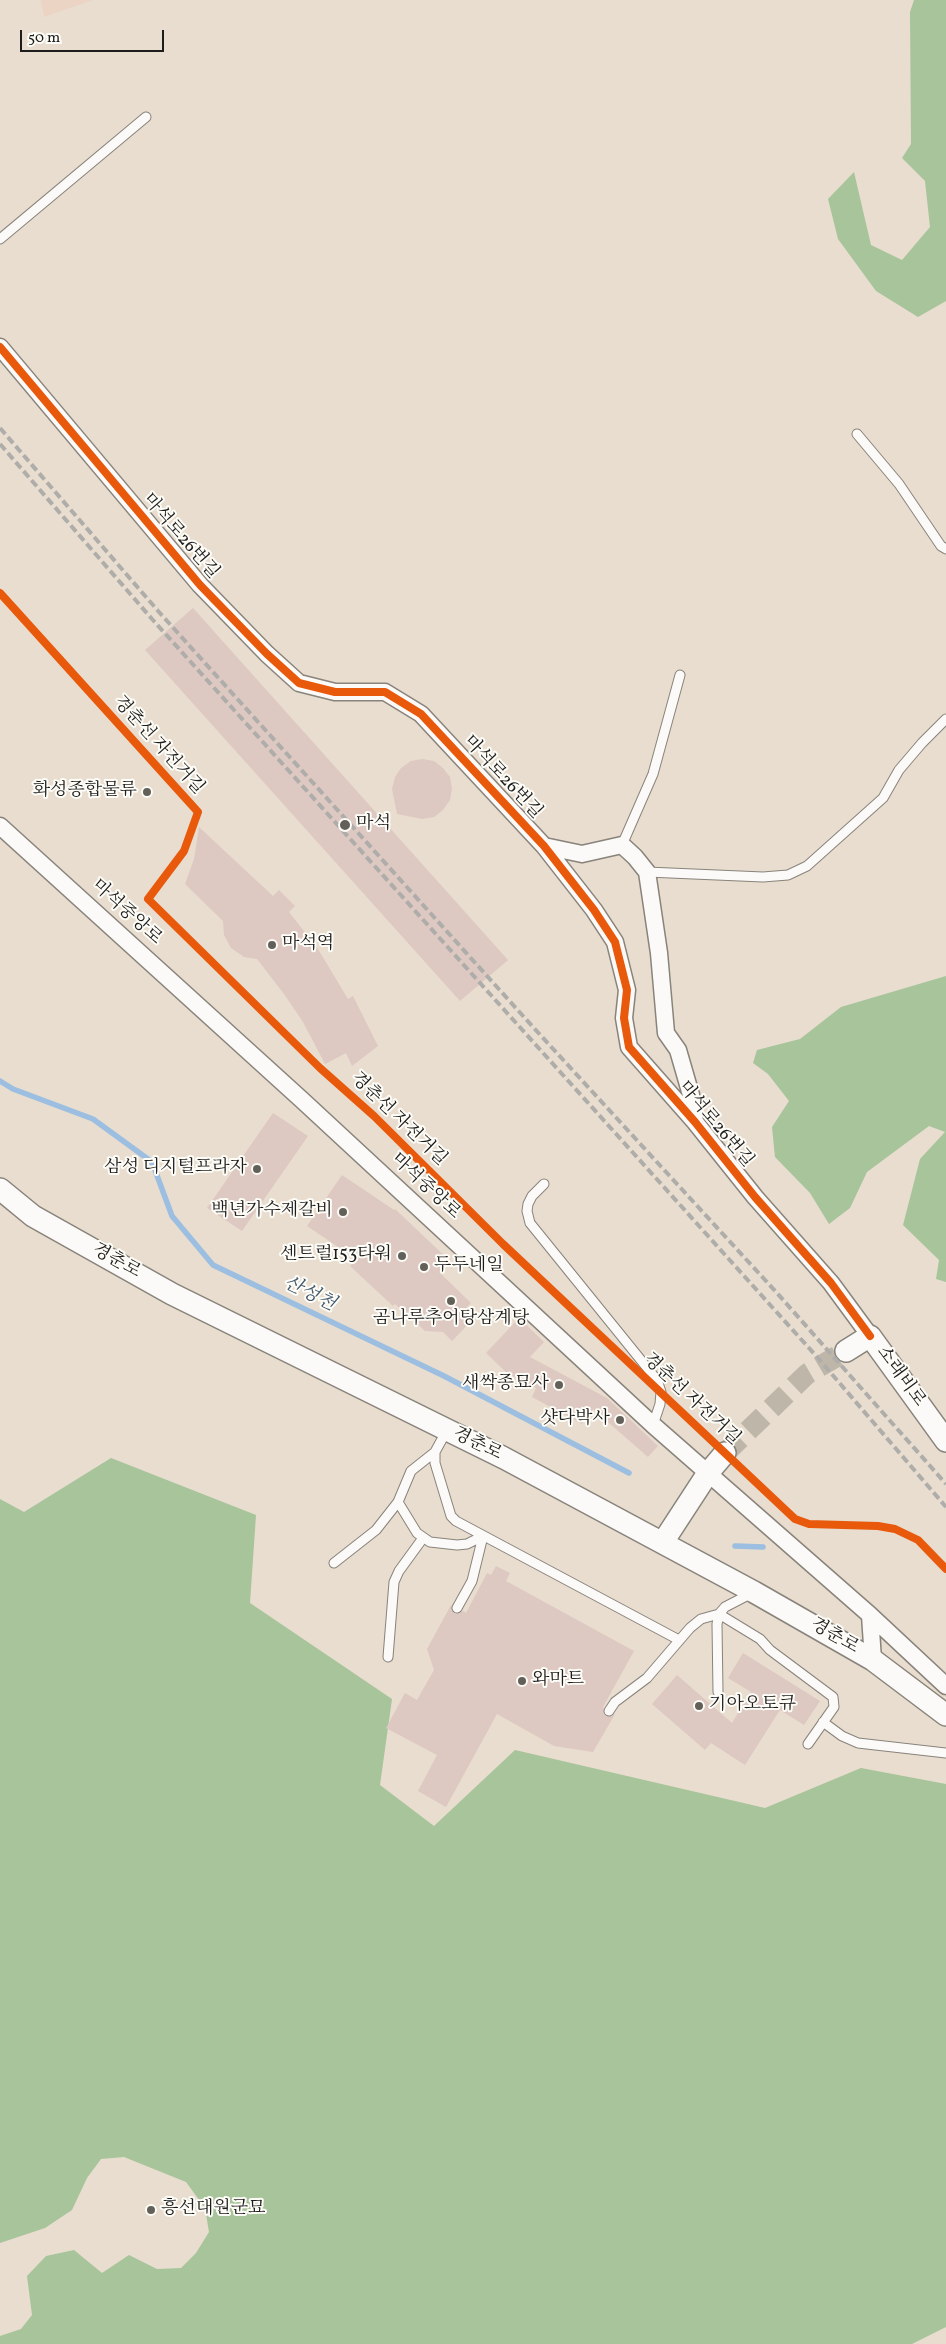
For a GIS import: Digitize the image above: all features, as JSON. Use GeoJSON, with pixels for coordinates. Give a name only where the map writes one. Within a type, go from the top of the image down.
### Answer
{"type":"FeatureCollection","features":[{"type":"Feature","properties":{"kind":"street","name":"마석로26번길"},"geometry":{"type":"LineString","coordinates":[[0,347],[200,586],[267,654],[299,683],[335,692],[385,692],[421,714],[544,846],[594,910],[616,942],[627,990],[624,1018],[629,1047],[695,1122],[755,1197],[831,1283],[870,1336]]}},
{"type":"Feature","properties":{"kind":"street","name":"마석중앙로"},"geometry":{"type":"LineString","coordinates":[[0,826],[302,1100],[653,1425],[870,1615],[946,1686]]}},
{"type":"Feature","properties":{"kind":"street"},"geometry":{"type":"LineString","coordinates":[[544,846],[582,854],[622,845],[635,857],[646,872],[659,953],[666,1034],[678,1050],[691,1095],[695,1122]]}},
{"type":"Feature","properties":{"kind":"street","name":"경춘로"},"geometry":{"type":"LineString","coordinates":[[0,1189],[33,1216],[172,1294],[447,1430],[663,1542],[754,1592],[873,1660],[946,1715]]}},
{"type":"Feature","properties":{"kind":"street","name":"소래비로"},"geometry":{"type":"LineString","coordinates":[[846,1351],[870,1336],[946,1441]]}},
{"type":"Feature","properties":{"kind":"street"},"geometry":{"type":"LineString","coordinates":[[663,1542],[708,1473],[725,1453]]}},
{"type":"Feature","properties":{"kind":"street"},"geometry":{"type":"LineString","coordinates":[[870,1615],[873,1660]]}},
{"type":"Feature","properties":{"kind":"lane"},"geometry":{"type":"LineString","coordinates":[[0,239],[146,117]]}},
{"type":"Feature","properties":{"kind":"lane"},"geometry":{"type":"LineString","coordinates":[[857,434],[900,484],[941,546],[946,549]]}},
{"type":"Feature","properties":{"kind":"lane"},"geometry":{"type":"LineString","coordinates":[[622,845],[653,774],[680,675]]}},
{"type":"Feature","properties":{"kind":"lane"},"geometry":{"type":"LineString","coordinates":[[646,872],[763,877],[788,875],[807,866],[882,798],[900,770],[922,743],[946,719]]}},
{"type":"Feature","properties":{"kind":"lane"},"geometry":{"type":"LineString","coordinates":[[544,1184],[532,1196],[528,1204],[527,1211],[530,1223],[657,1380],[661,1392],[653,1425]]}},
{"type":"Feature","properties":{"kind":"lane"},"geometry":{"type":"LineString","coordinates":[[334,1562],[376,1530],[398,1502],[411,1471],[435,1452],[447,1430]]}},
{"type":"Feature","properties":{"kind":"lane"},"geometry":{"type":"LineString","coordinates":[[435,1452],[435,1463],[452,1516],[462,1525],[680,1640]]}},
{"type":"Feature","properties":{"kind":"lane"},"geometry":{"type":"LineString","coordinates":[[398,1502],[417,1533],[430,1542],[457,1546],[467,1544],[483,1536]]}},
{"type":"Feature","properties":{"kind":"lane"},"geometry":{"type":"LineString","coordinates":[[458,1608],[472,1581],[483,1536]]}},
{"type":"Feature","properties":{"kind":"lane"},"geometry":{"type":"LineString","coordinates":[[388,1657],[394,1582],[399,1570],[423,1538]]}},
{"type":"Feature","properties":{"kind":"lane"},"geometry":{"type":"LineString","coordinates":[[610,1711],[615,1702],[647,1678],[701,1618],[722,1611],[754,1592]]}},
{"type":"Feature","properties":{"kind":"lane"},"geometry":{"type":"LineString","coordinates":[[718,1692],[717,1624],[722,1611]]}},
{"type":"Feature","properties":{"kind":"lane"},"geometry":{"type":"LineString","coordinates":[[722,1611],[760,1639],[770,1650],[828,1692],[835,1700],[835,1704],[808,1744]]}},
{"type":"Feature","properties":{"kind":"lane"},"geometry":{"type":"LineString","coordinates":[[823,1722],[842,1736],[858,1743],[946,1753]]}},
{"type":"Feature","properties":{"kind":"shaded area"},"geometry":{"type":"Polygon","coordinates":[[[41,0],[93,0],[44,17],[41,0]]]}},
{"type":"Feature","properties":{"kind":"green space"},"geometry":{"type":"Polygon","coordinates":[[[914,0],[946,0],[946,301],[918,317],[876,291],[838,239],[828,199],[854,172],[871,245],[902,260],[930,227],[925,181],[902,158],[911,144],[910,12],[914,0]]]}},
{"type":"Feature","properties":{"kind":"green space"},"geometry":{"type":"Polygon","coordinates":[[[946,976],[946,1282],[936,1279],[939,1260],[903,1225],[920,1159],[945,1132],[929,1126],[867,1172],[850,1208],[829,1224],[810,1193],[775,1157],[772,1127],[789,1101],[768,1074],[753,1063],[757,1050],[800,1039],[841,1007],[946,976]]]}},
{"type":"Feature","properties":{"kind":"green space"},"geometry":{"type":"Polygon","coordinates":[[[111,1458],[256,1515],[250,1603],[392,1699],[380,1785],[434,1826],[515,1750],[765,1808],[861,1768],[946,1784],[946,2327],[912,2344],[0,2344],[0,2336],[21,2329],[32,2315],[27,2276],[46,2256],[74,2250],[102,2273],[129,2255],[157,2269],[181,2268],[196,2253],[209,2232],[205,2208],[186,2182],[124,2157],[101,2159],[87,2178],[72,2210],[45,2228],[0,2243],[0,1499],[24,1512],[111,1458]]]}},
{"type":"Feature","properties":{"kind":"building"},"geometry":{"type":"Polygon","coordinates":[[[193,608],[508,960],[460,1001],[145,650],[193,608]]]}},
{"type":"Feature","properties":{"kind":"building"},"geometry":{"type":"Polygon","coordinates":[[[422,759],[434,761],[450,777],[452,789],[450,800],[443,810],[434,817],[422,819],[397,814],[392,789],[395,777],[401,768],[411,761],[422,759]]]}},
{"type":"Feature","properties":{"kind":"building","name":"마석역"},"geometry":{"type":"Polygon","coordinates":[[[199,827],[273,896],[279,890],[295,906],[289,912],[318,949],[348,999],[353,996],[378,1046],[352,1066],[346,1053],[325,1064],[303,1022],[257,959],[244,957],[231,948],[224,935],[223,921],[185,884],[194,859],[199,827]]]}},
{"type":"Feature","properties":{"kind":"building"},"geometry":{"type":"Polygon","coordinates":[[[273,1113],[308,1136],[242,1231],[207,1208],[273,1113]]]}},
{"type":"Feature","properties":{"kind":"building"},"geometry":{"type":"Polygon","coordinates":[[[342,1175],[395,1209],[450,1261],[439,1272],[471,1303],[467,1307],[476,1316],[452,1341],[443,1332],[425,1331],[395,1304],[393,1306],[350,1266],[356,1259],[307,1226],[342,1175]]]}},
{"type":"Feature","properties":{"kind":"building"},"geometry":{"type":"Polygon","coordinates":[[[519,1318],[544,1342],[530,1357],[607,1398],[658,1446],[648,1457],[593,1409],[589,1417],[586,1416],[582,1424],[532,1397],[536,1388],[508,1374],[486,1353],[519,1318]]]}},
{"type":"Feature","properties":{"kind":"building","name":"와마트"},"geometry":{"type":"Polygon","coordinates":[[[496,1566],[510,1573],[506,1581],[634,1651],[603,1707],[606,1716],[615,1714],[593,1752],[554,1746],[497,1714],[446,1807],[418,1791],[437,1755],[386,1728],[405,1693],[417,1700],[434,1670],[427,1649],[451,1605],[454,1613],[458,1614],[463,1611],[466,1613],[487,1573],[491,1575],[496,1566]]]}},
{"type":"Feature","properties":{"kind":"building"},"geometry":{"type":"Polygon","coordinates":[[[743,1653],[820,1701],[804,1725],[780,1710],[745,1765],[711,1743],[705,1750],[652,1704],[677,1675],[732,1723],[751,1692],[728,1678],[743,1653]]]}},
{"type":"Feature","properties":{"kind":"waterway","name":"산성천"},"geometry":{"type":"LineString","coordinates":[[0,1081],[13,1089],[93,1119],[152,1162],[172,1216],[213,1265],[444,1376],[629,1473]]}},
{"type":"Feature","properties":{"kind":"waterway","name":"산성천"},"geometry":{"type":"LineString","coordinates":[[735,1546],[763,1547]]}},
{"type":"Feature","properties":{"kind":"tunnel"},"geometry":{"type":"LineString","coordinates":[[725,1453],[807,1374],[846,1351]]}},
{"type":"Feature","properties":{"kind":"railway"},"geometry":{"type":"LineString","coordinates":[[0,428],[159,612],[533,1027],[777,1293],[946,1484]]}},
{"type":"Feature","properties":{"kind":"railway"},"geometry":{"type":"LineString","coordinates":[[0,444],[152,619],[818,1358],[946,1507]]}},
{"type":"Feature","properties":{"kind":"cycle path"},"geometry":{"type":"LineString","coordinates":[[0,347],[200,585],[267,654],[299,683],[335,692],[385,692],[421,714],[544,846],[594,910],[615,942],[627,990],[624,1018],[629,1047],[695,1122],[755,1197],[831,1283],[870,1336]]}},
{"type":"Feature","properties":{"kind":"cycle path","name":"경춘선 자전거길"},"geometry":{"type":"LineString","coordinates":[[0,593],[198,812],[184,851],[148,899],[320,1068],[374,1116],[503,1244],[795,1519],[809,1524],[878,1526],[895,1529],[918,1540],[946,1569]]}},
{"type":"Feature","properties":{"kind":"place","name":"화성종합물류"},"geometry":{"type":"Point","coordinates":[147,792]}},
{"type":"Feature","properties":{"kind":"place","name":"마석"},"geometry":{"type":"Point","coordinates":[345,825]}},
{"type":"Feature","properties":{"kind":"place","name":"마석역"},"geometry":{"type":"Point","coordinates":[272,945]}},
{"type":"Feature","properties":{"kind":"place","name":"삼성 디지털프라자"},"geometry":{"type":"Point","coordinates":[257,1169]}},
{"type":"Feature","properties":{"kind":"place","name":"백년가수제갈비"},"geometry":{"type":"Point","coordinates":[343,1212]}},
{"type":"Feature","properties":{"kind":"place","name":"센트럴153타워"},"geometry":{"type":"Point","coordinates":[402,1256]}},
{"type":"Feature","properties":{"kind":"place","name":"두두네일"},"geometry":{"type":"Point","coordinates":[424,1267]}},
{"type":"Feature","properties":{"kind":"place","name":"곰나루추어탕삼계탕"},"geometry":{"type":"Point","coordinates":[451,1301]}},
{"type":"Feature","properties":{"kind":"place","name":"새싹종묘사"},"geometry":{"type":"Point","coordinates":[559,1385]}},
{"type":"Feature","properties":{"kind":"place","name":"샷다박사"},"geometry":{"type":"Point","coordinates":[620,1420]}},
{"type":"Feature","properties":{"kind":"place","name":"와마트"},"geometry":{"type":"Point","coordinates":[522,1681]}},
{"type":"Feature","properties":{"kind":"place","name":"기아오토큐"},"geometry":{"type":"Point","coordinates":[699,1706]}},
{"type":"Feature","properties":{"kind":"place","name":"흥선대원군묘"},"geometry":{"type":"Point","coordinates":[151,2210]}}]}
